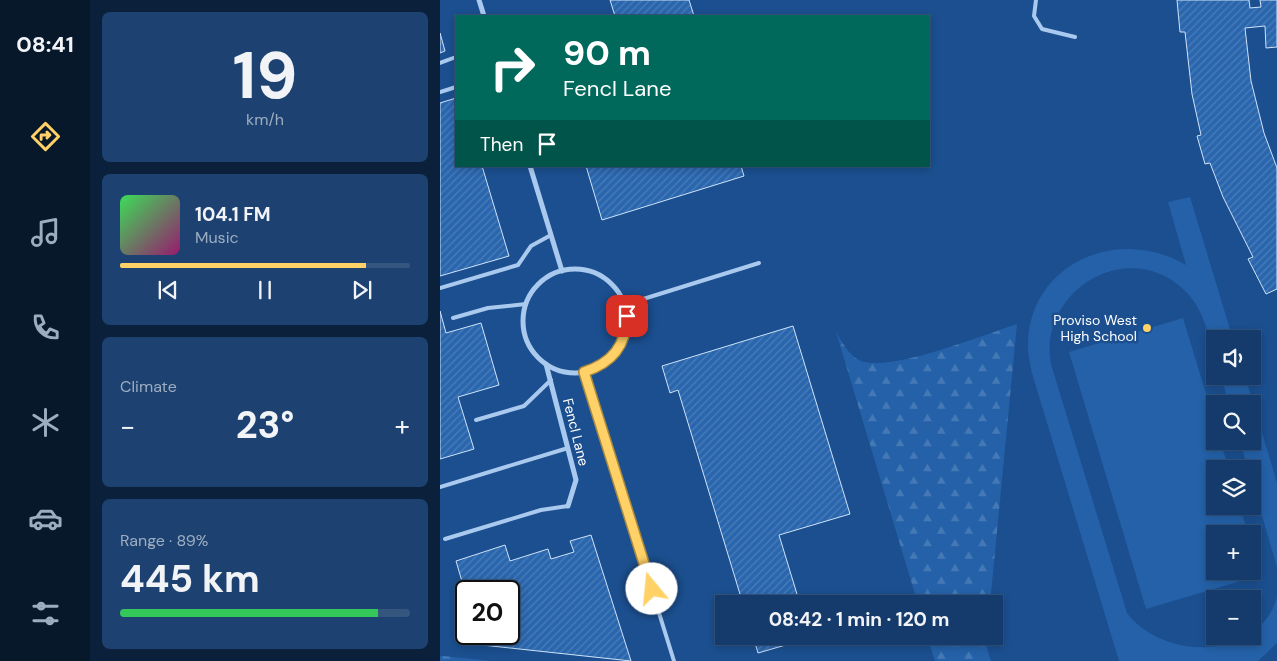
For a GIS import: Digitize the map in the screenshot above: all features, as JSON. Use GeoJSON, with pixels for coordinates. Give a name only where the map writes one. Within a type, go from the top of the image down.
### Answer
{"type":"FeatureCollection","features":[{"type":"Feature","properties":{"kind":"street"},"geometry":{"type":"LineString","coordinates":[[480,0],[484,15]]}},
{"type":"Feature","properties":{"kind":"street"},"geometry":{"type":"LineString","coordinates":[[530,167],[562,271]]}},
{"type":"Feature","properties":{"kind":"street","name":"Fencl Lane"},"geometry":{"type":"LineString","coordinates":[[584,270],[598,275],[610,282],[624,304],[626,330],[622,343],[606,362],[584,372],[558,370],[546,364],[530,346],[524,332],[523,319],[526,304],[539,284],[562,271],[584,270]]}},
{"type":"Feature","properties":{"kind":"street","name":"Fencl Lane"},"geometry":{"type":"LineString","coordinates":[[546,364],[576,480],[568,506]]}},
{"type":"Feature","properties":{"kind":"lane"},"geometry":{"type":"LineString","coordinates":[[1036,0],[1034,16],[1042,29],[1075,37]]}},
{"type":"Feature","properties":{"kind":"lane"},"geometry":{"type":"LineString","coordinates":[[440,63],[455,57]]}},
{"type":"Feature","properties":{"kind":"lane"},"geometry":{"type":"LineString","coordinates":[[440,92],[455,87]]}},
{"type":"Feature","properties":{"kind":"lane"},"geometry":{"type":"LineString","coordinates":[[440,288],[518,265],[531,246],[551,235]]}},
{"type":"Feature","properties":{"kind":"lane"},"geometry":{"type":"LineString","coordinates":[[624,304],[759,263]]}},
{"type":"Feature","properties":{"kind":"lane"},"geometry":{"type":"LineString","coordinates":[[453,318],[488,308],[526,304]]}},
{"type":"Feature","properties":{"kind":"lane"},"geometry":{"type":"LineString","coordinates":[[584,372],[674,661]]}},
{"type":"Feature","properties":{"kind":"lane"},"geometry":{"type":"LineString","coordinates":[[476,420],[524,406],[551,380]]}},
{"type":"Feature","properties":{"kind":"lane"},"geometry":{"type":"LineString","coordinates":[[440,487],[568,448]]}},
{"type":"Feature","properties":{"kind":"lane"},"geometry":{"type":"LineString","coordinates":[[445,539],[541,510],[568,506]]}},
{"type":"Feature","properties":{"kind":"green space"},"geometry":{"type":"Polygon","coordinates":[[[1190,197],[1230,330],[1207,330],[1200,312],[1190,296],[1161,274],[1137,269],[1113,271],[1091,280],[1072,294],[1058,314],[1051,338],[1051,364],[1127,613],[1143,629],[1163,640],[1186,646],[1261,645],[1261,624],[1267,618],[1277,597],[1277,643],[1258,661],[1119,661],[1032,372],[1028,350],[1031,320],[1042,295],[1058,275],[1080,260],[1105,251],[1132,249],[1159,253],[1186,265],[1168,202],[1190,197]]]}},
{"type":"Feature","properties":{"kind":"green space"},"geometry":{"type":"Polygon","coordinates":[[[1183,318],[1206,395],[1206,450],[1223,450],[1226,460],[1206,460],[1206,515],[1243,515],[1245,525],[1206,525],[1206,580],[1244,580],[1146,609],[1069,352],[1183,318]]]}},
{"type":"Feature","properties":{"kind":"green space"},"geometry":{"type":"Polygon","coordinates":[[[1017,324],[991,595],[915,595],[836,332],[853,356],[861,361],[875,363],[915,357],[1017,324]]]}},
{"type":"Feature","properties":{"kind":"green space"},"geometry":{"type":"Polygon","coordinates":[[[1224,385],[1248,385],[1251,395],[1226,395],[1224,385]]]}},
{"type":"Feature","properties":{"kind":"green space"},"geometry":{"type":"Polygon","coordinates":[[[1261,430],[1277,483],[1277,567],[1261,512],[1261,460],[1245,460],[1243,450],[1261,450],[1261,430]]]}},
{"type":"Feature","properties":{"kind":"green space"},"geometry":{"type":"Polygon","coordinates":[[[930,645],[986,645],[991,661],[935,661],[930,645]]]}},
{"type":"Feature","properties":{"kind":"green space"},"geometry":{"type":"Polygon","coordinates":[[[440,656],[444,656],[490,661],[440,661],[440,656]]]}},
{"type":"Feature","properties":{"kind":"building"},"geometry":{"type":"Polygon","coordinates":[[[610,0],[689,0],[694,15],[615,15],[610,0]]]}},
{"type":"Feature","properties":{"kind":"building"},"geometry":{"type":"Polygon","coordinates":[[[1177,0],[1249,0],[1250,8],[1261,7],[1260,0],[1277,0],[1277,47],[1266,48],[1265,26],[1245,28],[1251,81],[1264,133],[1277,168],[1277,289],[1266,294],[1248,259],[1253,257],[1223,197],[1210,163],[1205,164],[1197,136],[1201,135],[1192,94],[1185,32],[1180,32],[1177,0]]]}},
{"type":"Feature","properties":{"kind":"building"},"geometry":{"type":"Polygon","coordinates":[[[440,33],[445,51],[440,53],[440,33]]]}},
{"type":"Feature","properties":{"kind":"building"},"geometry":{"type":"Polygon","coordinates":[[[455,98],[455,167],[482,167],[509,256],[440,276],[440,103],[455,98]]]}},
{"type":"Feature","properties":{"kind":"building"},"geometry":{"type":"Polygon","coordinates":[[[586,167],[741,167],[744,176],[602,220],[586,167]]]}},
{"type":"Feature","properties":{"kind":"building"},"geometry":{"type":"Polygon","coordinates":[[[440,311],[446,333],[481,323],[499,385],[458,397],[474,449],[440,459],[440,311]]]}},
{"type":"Feature","properties":{"kind":"building"},"geometry":{"type":"Polygon","coordinates":[[[793,326],[850,514],[779,535],[797,595],[740,595],[678,390],[670,393],[662,366],[793,326]]]}},
{"type":"Feature","properties":{"kind":"building"},"geometry":{"type":"Polygon","coordinates":[[[591,535],[631,661],[482,645],[520,645],[520,580],[462,580],[456,561],[505,545],[510,561],[548,549],[551,559],[574,552],[570,541],[591,535]]]}},
{"type":"Feature","properties":{"kind":"building"},"geometry":{"type":"Polygon","coordinates":[[[756,645],[786,645],[758,653],[756,645]]]}},
{"type":"Feature","properties":{"kind":"place","name":"Proviso West High School"},"geometry":{"type":"Point","coordinates":[1147,328]}},
{"type":"Feature","properties":{"kind":"route"},"geometry":{"type":"LineString","coordinates":[[627,316],[626,330],[622,343],[615,354],[596,368],[584,372],[652,589]]}}]}
